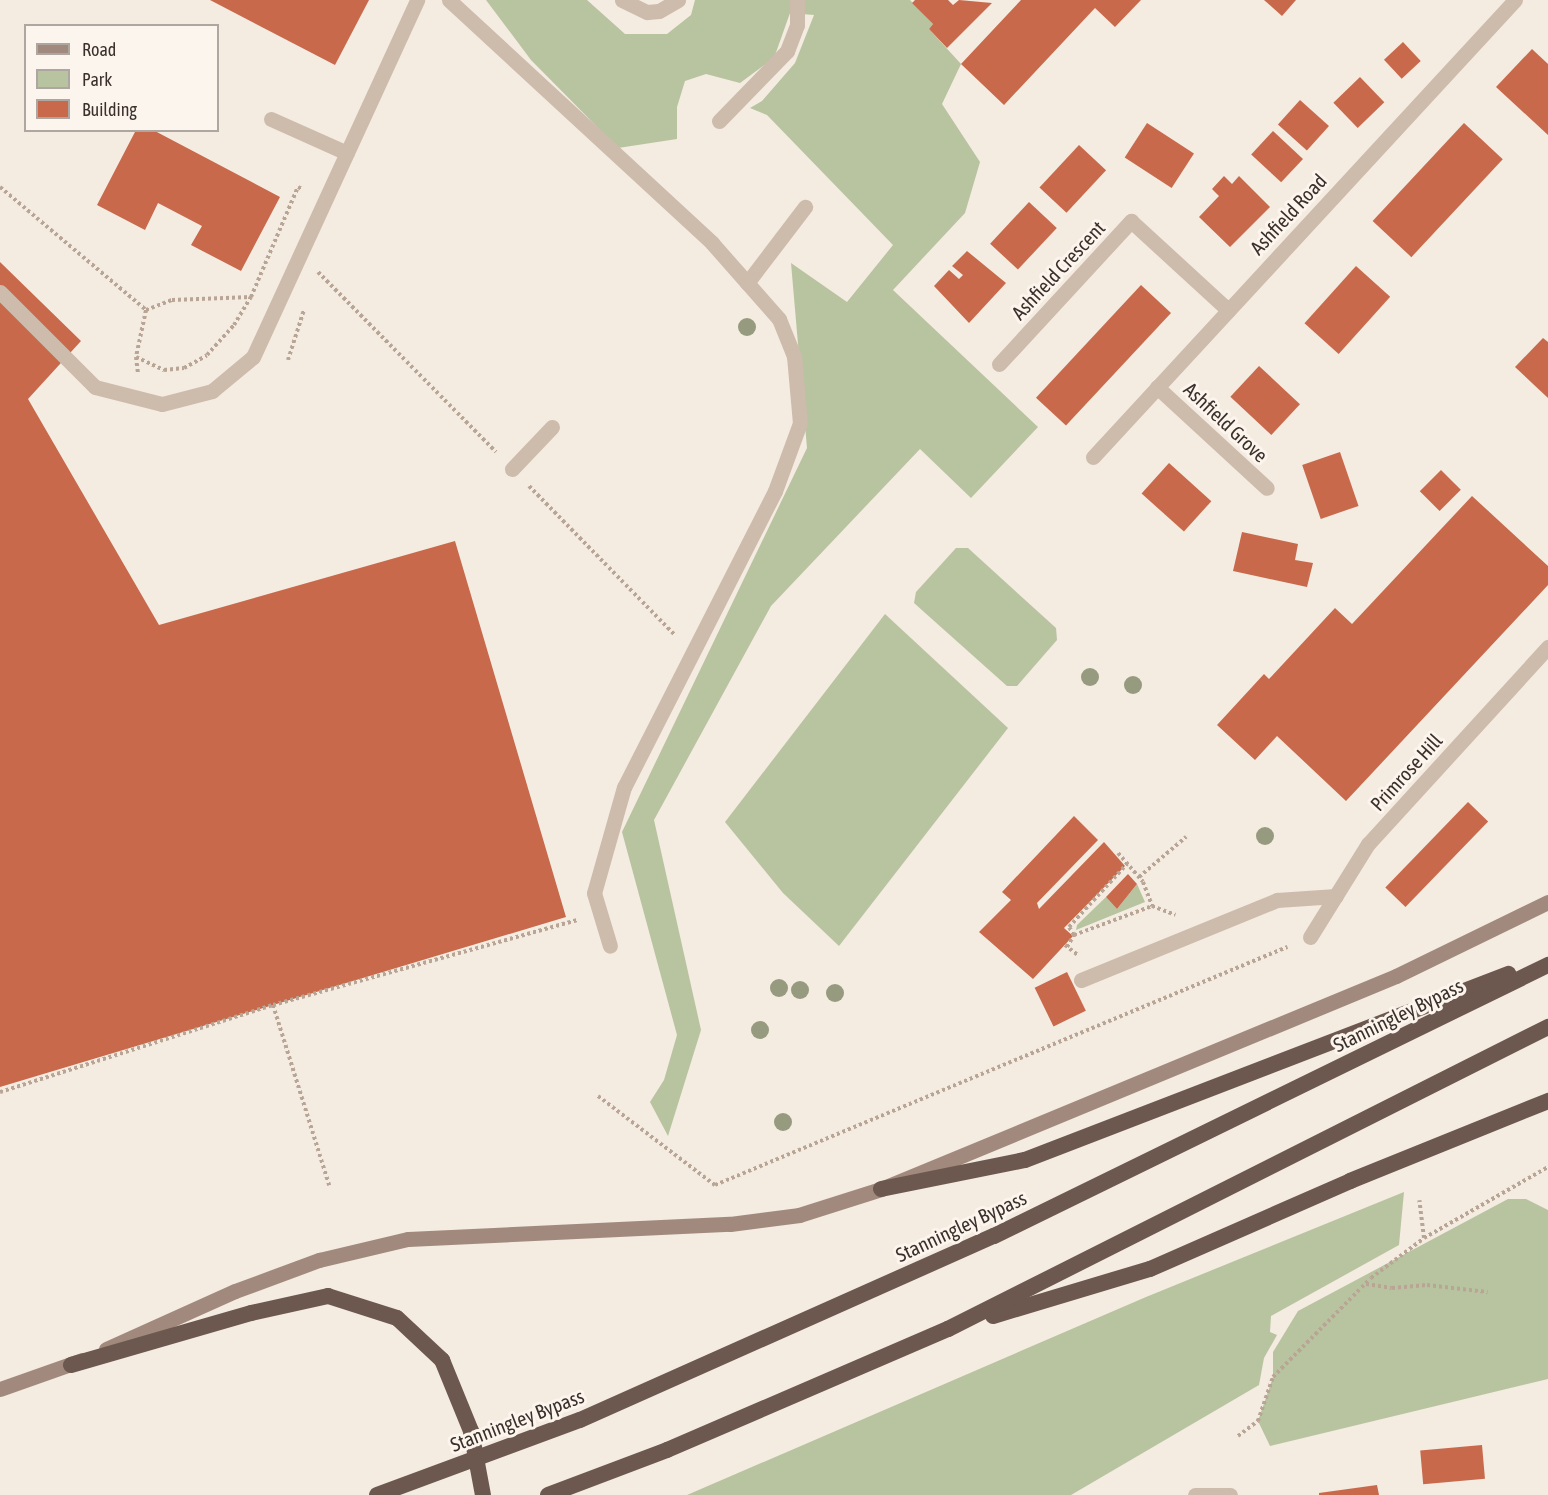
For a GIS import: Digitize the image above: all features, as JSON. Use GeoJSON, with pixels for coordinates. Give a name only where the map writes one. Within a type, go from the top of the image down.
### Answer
{"type":"FeatureCollection","features":[{"type":"Feature","properties":{"kind":"highway"},"geometry":{"type":"LineString","coordinates":[[881,1189],[1025,1160],[1396,1014],[1548,960]]}},
{"type":"Feature","properties":{"kind":"highway","name":"Stanningley Bypass"},"geometry":{"type":"LineString","coordinates":[[377,1495],[580,1420],[994,1236],[1548,965]]}},
{"type":"Feature","properties":{"kind":"highway"},"geometry":{"type":"LineString","coordinates":[[548,1495],[948,1329],[1548,1027]]}},
{"type":"Feature","properties":{"kind":"highway"},"geometry":{"type":"LineString","coordinates":[[948,1329],[1150,1269],[1350,1181],[1548,1101]]}},
{"type":"Feature","properties":{"kind":"highway"},"geometry":{"type":"LineString","coordinates":[[71,1365],[251,1314],[328,1296],[397,1318],[442,1360],[471,1431],[483,1495]]}},
{"type":"Feature","properties":{"kind":"main road"},"geometry":{"type":"LineString","coordinates":[[0,1389],[71,1365],[235,1291],[319,1260],[408,1239],[730,1224],[799,1215],[881,1189],[1396,976],[1548,902]]}},
{"type":"Feature","properties":{"kind":"street"},"geometry":{"type":"LineString","coordinates":[[0,292],[95,387],[162,404],[212,392],[253,357],[417,0]]}},
{"type":"Feature","properties":{"kind":"street"},"geometry":{"type":"LineString","coordinates":[[449,0],[712,243],[779,319],[794,356],[800,423],[775,491],[624,787],[594,893],[610,946]]}},
{"type":"Feature","properties":{"kind":"street"},"geometry":{"type":"LineString","coordinates":[[622,0],[647,12],[659,11],[678,0]]}},
{"type":"Feature","properties":{"kind":"street"},"geometry":{"type":"LineString","coordinates":[[719,121],[787,51],[797,25],[797,0]]}},
{"type":"Feature","properties":{"kind":"street","name":"Ashfield Road"},"geometry":{"type":"LineString","coordinates":[[1093,457],[1515,0]]}},
{"type":"Feature","properties":{"kind":"street"},"geometry":{"type":"LineString","coordinates":[[272,119],[347,153]]}},
{"type":"Feature","properties":{"kind":"street"},"geometry":{"type":"LineString","coordinates":[[747,284],[805,207]]}},
{"type":"Feature","properties":{"kind":"street","name":"Ashfield Crescent"},"geometry":{"type":"LineString","coordinates":[[999,364],[1131,221],[1228,310]]}},
{"type":"Feature","properties":{"kind":"street","name":"Ashfield Grove"},"geometry":{"type":"LineString","coordinates":[[1157,387],[1267,488]]}},
{"type":"Feature","properties":{"kind":"street"},"geometry":{"type":"LineString","coordinates":[[512,469],[552,428]]}},
{"type":"Feature","properties":{"kind":"street","name":"Primrose Hill"},"geometry":{"type":"LineString","coordinates":[[1310,937],[1368,844],[1548,647]]}},
{"type":"Feature","properties":{"kind":"street"},"geometry":{"type":"LineString","coordinates":[[1081,980],[1276,900],[1336,896]]}},
{"type":"Feature","properties":{"kind":"street"},"geometry":{"type":"LineString","coordinates":[[1195,1495],[1228,1494]]}},
{"type":"Feature","properties":{"kind":"path"},"geometry":{"type":"LineString","coordinates":[[0,187],[146,310]]}},
{"type":"Feature","properties":{"kind":"path"},"geometry":{"type":"LineString","coordinates":[[136,357],[164,370],[184,368],[207,355],[234,325],[251,297],[298,187]]}},
{"type":"Feature","properties":{"kind":"path"},"geometry":{"type":"LineString","coordinates":[[146,310],[172,300],[251,297]]}},
{"type":"Feature","properties":{"kind":"path"},"geometry":{"type":"LineString","coordinates":[[140,399],[136,357],[146,310]]}},
{"type":"Feature","properties":{"kind":"path"},"geometry":{"type":"LineString","coordinates":[[1139,877],[1186,837]]}},
{"type":"Feature","properties":{"kind":"path"},"geometry":{"type":"LineString","coordinates":[[1119,853],[1139,877],[1152,906]]}},
{"type":"Feature","properties":{"kind":"path"},"geometry":{"type":"LineString","coordinates":[[1074,934],[1069,927],[1127,864]]}},
{"type":"Feature","properties":{"kind":"path"},"geometry":{"type":"LineString","coordinates":[[1068,947],[1074,934],[1152,906],[1181,917]]}},
{"type":"Feature","properties":{"kind":"path"},"geometry":{"type":"LineString","coordinates":[[0,1092],[273,1005],[601,914]]}},
{"type":"Feature","properties":{"kind":"path"},"geometry":{"type":"LineString","coordinates":[[598,1096],[715,1185],[1310,937]]}},
{"type":"Feature","properties":{"kind":"path"},"geometry":{"type":"LineString","coordinates":[[273,1005],[329,1185]]}},
{"type":"Feature","properties":{"kind":"path"},"geometry":{"type":"LineString","coordinates":[[1238,1436],[1258,1421],[1273,1377],[1366,1284],[1424,1238],[1548,1167]]}},
{"type":"Feature","properties":{"kind":"path"},"geometry":{"type":"LineString","coordinates":[[1419,1200],[1424,1238]]}},
{"type":"Feature","properties":{"kind":"path"},"geometry":{"type":"LineString","coordinates":[[1366,1284],[1392,1288],[1427,1285],[1488,1292]]}},
{"type":"Feature","properties":{"kind":"green space"},"geometry":{"type":"Polygon","coordinates":[[[486,0],[587,0],[625,34],[667,34],[691,15],[695,0],[910,0],[933,24],[929,29],[961,64],[942,104],[980,162],[965,213],[893,290],[1038,427],[971,498],[920,449],[771,606],[654,820],[701,1030],[668,1136],[650,1102],[664,1080],[677,1035],[622,832],[807,448],[791,263],[847,302],[893,245],[767,115],[750,108],[762,101],[795,63],[814,15],[790,13],[774,58],[740,83],[706,74],[685,81],[677,107],[677,139],[618,148],[531,60],[486,0]]]}},
{"type":"Feature","properties":{"kind":"green space"},"geometry":{"type":"Polygon","coordinates":[[[956,548],[968,548],[1056,628],[1057,640],[1017,686],[1007,686],[914,603],[916,592],[956,548]]]}},
{"type":"Feature","properties":{"kind":"green space"},"geometry":{"type":"Polygon","coordinates":[[[885,614],[1008,728],[839,946],[783,893],[725,822],[885,614]]]}},
{"type":"Feature","properties":{"kind":"green space"},"geometry":{"type":"Polygon","coordinates":[[[1137,884],[1145,902],[1076,930],[1077,925],[1106,897],[1117,909],[1137,884]]]}},
{"type":"Feature","properties":{"kind":"green space"},"geometry":{"type":"Polygon","coordinates":[[[1404,1192],[1399,1245],[1271,1316],[1270,1332],[1277,1335],[1264,1358],[1259,1385],[1071,1495],[687,1495],[1146,1297],[1404,1192]]]}},
{"type":"Feature","properties":{"kind":"green space"},"geometry":{"type":"Polygon","coordinates":[[[1508,1199],[1526,1199],[1548,1210],[1548,1379],[1270,1446],[1258,1421],[1273,1377],[1273,1352],[1298,1311],[1508,1199]]]}},
{"type":"Feature","properties":{"kind":"building"},"geometry":{"type":"Polygon","coordinates":[[[210,0],[369,0],[335,65],[210,0]]]}},
{"type":"Feature","properties":{"kind":"building"},"geometry":{"type":"Polygon","coordinates":[[[915,0],[948,0],[953,5],[959,0],[992,3],[947,48],[929,29],[933,24],[912,3],[915,0]]]}},
{"type":"Feature","properties":{"kind":"building"},"geometry":{"type":"Polygon","coordinates":[[[1021,0],[1141,0],[1115,27],[1095,8],[1004,105],[961,64],[1021,0]]]}},
{"type":"Feature","properties":{"kind":"building"},"geometry":{"type":"Polygon","coordinates":[[[1264,0],[1296,0],[1282,16],[1264,0]]]}},
{"type":"Feature","properties":{"kind":"building"},"geometry":{"type":"Polygon","coordinates":[[[1403,42],[1421,61],[1402,79],[1384,60],[1403,42]]]}},
{"type":"Feature","properties":{"kind":"building"},"geometry":{"type":"Polygon","coordinates":[[[1532,49],[1548,64],[1548,135],[1496,87],[1532,49]]]}},
{"type":"Feature","properties":{"kind":"building"},"geometry":{"type":"Polygon","coordinates":[[[1360,77],[1384,102],[1358,128],[1333,103],[1360,77]]]}},
{"type":"Feature","properties":{"kind":"building"},"geometry":{"type":"Polygon","coordinates":[[[1300,100],[1329,126],[1307,151],[1278,125],[1300,100]]]}},
{"type":"Feature","properties":{"kind":"building"},"geometry":{"type":"Polygon","coordinates":[[[1147,123],[1194,153],[1172,188],[1125,157],[1147,123]]]}},
{"type":"Feature","properties":{"kind":"building"},"geometry":{"type":"Polygon","coordinates":[[[1464,123],[1503,159],[1411,257],[1373,221],[1464,123]]]}},
{"type":"Feature","properties":{"kind":"building"},"geometry":{"type":"Polygon","coordinates":[[[1273,131],[1303,159],[1281,182],[1251,154],[1273,131]]]}},
{"type":"Feature","properties":{"kind":"building"},"geometry":{"type":"Polygon","coordinates":[[[135,132],[157,132],[280,197],[241,271],[191,245],[202,226],[158,203],[145,230],[97,205],[135,132]]]}},
{"type":"Feature","properties":{"kind":"building"},"geometry":{"type":"Polygon","coordinates":[[[1079,145],[1106,170],[1067,213],[1039,187],[1079,145]]]}},
{"type":"Feature","properties":{"kind":"building"},"geometry":{"type":"Polygon","coordinates":[[[1224,176],[1232,184],[1239,176],[1270,207],[1230,247],[1199,217],[1219,196],[1212,189],[1224,176]]]}},
{"type":"Feature","properties":{"kind":"building"},"geometry":{"type":"Polygon","coordinates":[[[1029,202],[1057,228],[1018,270],[990,244],[1029,202]]]}},
{"type":"Feature","properties":{"kind":"building"},"geometry":{"type":"Polygon","coordinates":[[[967,251],[1006,283],[969,323],[934,286],[949,270],[959,279],[963,275],[952,266],[967,251]]]}},
{"type":"Feature","properties":{"kind":"building"},"geometry":{"type":"Polygon","coordinates":[[[0,262],[81,341],[28,399],[159,625],[455,541],[566,917],[0,1087],[0,262]]]}},
{"type":"Feature","properties":{"kind":"building"},"geometry":{"type":"Polygon","coordinates":[[[1356,266],[1390,297],[1339,354],[1304,323],[1356,266]]]}},
{"type":"Feature","properties":{"kind":"building"},"geometry":{"type":"Polygon","coordinates":[[[1141,285],[1171,313],[1066,426],[1036,398],[1141,285]]]}},
{"type":"Feature","properties":{"kind":"building"},"geometry":{"type":"Polygon","coordinates":[[[1543,338],[1548,342],[1548,398],[1515,367],[1543,338]]]}},
{"type":"Feature","properties":{"kind":"building"},"geometry":{"type":"Polygon","coordinates":[[[1259,366],[1300,404],[1271,435],[1230,397],[1259,366]]]}},
{"type":"Feature","properties":{"kind":"building"},"geometry":{"type":"Polygon","coordinates":[[[1340,452],[1359,506],[1321,519],[1302,465],[1340,452]]]}},
{"type":"Feature","properties":{"kind":"building"},"geometry":{"type":"Polygon","coordinates":[[[1169,463],[1211,501],[1184,532],[1142,493],[1169,463]]]}},
{"type":"Feature","properties":{"kind":"building"},"geometry":{"type":"Polygon","coordinates":[[[1441,470],[1461,490],[1440,511],[1420,491],[1441,470]]]}},
{"type":"Feature","properties":{"kind":"building"},"geometry":{"type":"Polygon","coordinates":[[[1472,496],[1548,566],[1548,585],[1346,801],[1277,736],[1255,760],[1217,725],[1264,674],[1269,679],[1335,608],[1352,624],[1472,496]]]}},
{"type":"Feature","properties":{"kind":"building"},"geometry":{"type":"Polygon","coordinates":[[[1242,532],[1298,544],[1295,560],[1313,563],[1307,587],[1233,571],[1242,532]]]}},
{"type":"Feature","properties":{"kind":"building"},"geometry":{"type":"Polygon","coordinates":[[[1468,802],[1488,821],[1405,907],[1385,888],[1468,802]]]}},
{"type":"Feature","properties":{"kind":"building"},"geometry":{"type":"Polygon","coordinates":[[[1074,816],[1098,840],[1037,903],[1039,909],[1104,842],[1125,866],[1064,928],[1073,936],[1033,979],[979,932],[1011,900],[1002,892],[1074,816]]]}},
{"type":"Feature","properties":{"kind":"building"},"geometry":{"type":"Polygon","coordinates":[[[1128,874],[1137,884],[1117,909],[1106,897],[1128,874]]]}},
{"type":"Feature","properties":{"kind":"building"},"geometry":{"type":"Polygon","coordinates":[[[1067,972],[1086,1011],[1053,1026],[1035,988],[1067,972]]]}},
{"type":"Feature","properties":{"kind":"building"},"geometry":{"type":"Polygon","coordinates":[[[1482,1445],[1485,1479],[1423,1484],[1420,1450],[1482,1445]]]}},
{"type":"Feature","properties":{"kind":"building"},"geometry":{"type":"Polygon","coordinates":[[[1377,1485],[1379,1495],[1319,1495],[1319,1493],[1377,1485]]]}}]}
